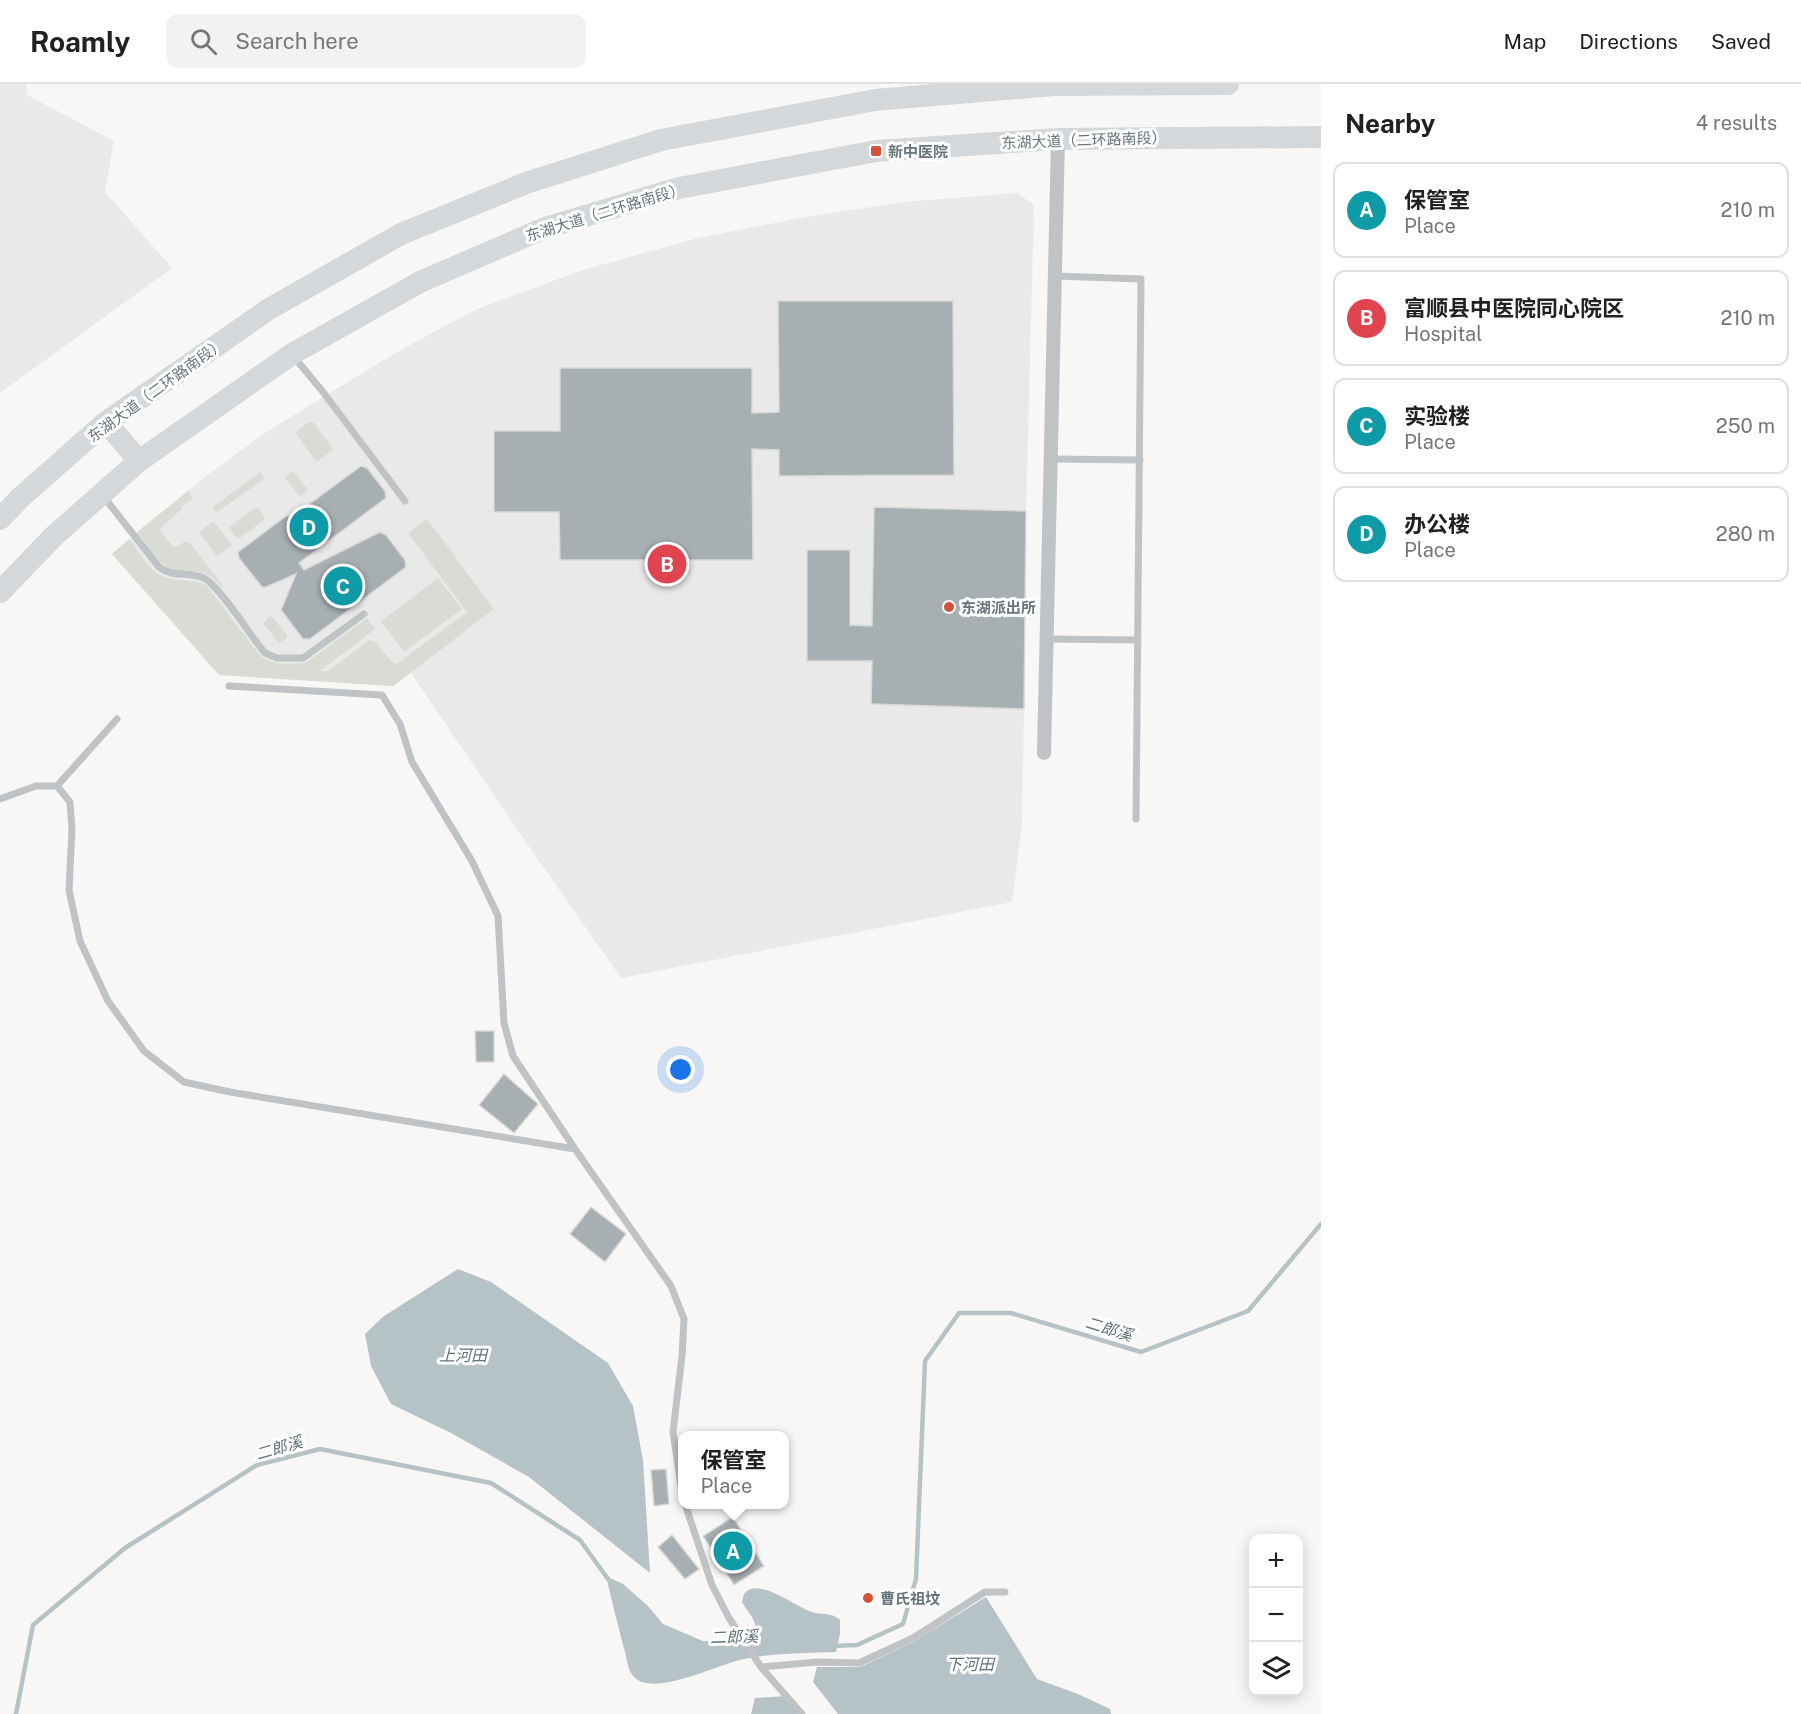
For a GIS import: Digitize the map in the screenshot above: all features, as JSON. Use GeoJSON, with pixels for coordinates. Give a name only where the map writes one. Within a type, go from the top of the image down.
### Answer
{"type":"FeatureCollection","features":[{"type":"Feature","properties":{"kind":"highway","name":"东湖大道（二环路南段）"},"geometry":{"type":"LineString","coordinates":[[0,519],[20,498],[106,423],[270,309],[401,234],[526,183],[662,140],[874,100],[1054,85],[1228,84]]}},
{"type":"Feature","properties":{"kind":"highway","name":"东湖大道（二环路南段）"},"geometry":{"type":"LineString","coordinates":[[0,592],[54,536],[139,461],[292,354],[420,282],[545,228],[679,188],[876,151],[1058,139],[1321,137]]}},
{"type":"Feature","properties":{"kind":"highway"},"geometry":{"type":"LineString","coordinates":[[106,423],[139,461]]}},
{"type":"Feature","properties":{"kind":"street"},"geometry":{"type":"LineString","coordinates":[[1044,753],[1058,139]]}},
{"type":"Feature","properties":{"kind":"lane"},"geometry":{"type":"LineString","coordinates":[[1055,276],[1141,279],[1136,819]]}},
{"type":"Feature","properties":{"kind":"lane"},"geometry":{"type":"LineString","coordinates":[[292,354],[405,501]]}},
{"type":"Feature","properties":{"kind":"lane"},"geometry":{"type":"LineString","coordinates":[[1051,459],[1140,460]]}},
{"type":"Feature","properties":{"kind":"lane"},"geometry":{"type":"LineString","coordinates":[[101,494],[159,567],[167,573],[201,577],[210,582],[261,648],[270,656],[303,658],[364,614]]}},
{"type":"Feature","properties":{"kind":"lane"},"geometry":{"type":"LineString","coordinates":[[1047,639],[1138,640]]}},
{"type":"Feature","properties":{"kind":"lane"},"geometry":{"type":"LineString","coordinates":[[229,686],[382,695],[400,724],[412,762],[472,861],[498,916],[504,1023],[513,1056],[574,1149],[671,1286],[684,1319],[673,1432],[678,1466]]}},
{"type":"Feature","properties":{"kind":"lane"},"geometry":{"type":"LineString","coordinates":[[0,799],[36,786],[57,786],[117,719]]}},
{"type":"Feature","properties":{"kind":"lane"},"geometry":{"type":"LineString","coordinates":[[57,786],[70,802],[72,830],[69,890],[80,941],[108,1001],[144,1051],[184,1082],[230,1092],[574,1149]]}},
{"type":"Feature","properties":{"kind":"lane"},"geometry":{"type":"LineString","coordinates":[[687,1509],[712,1585],[729,1618],[761,1667],[802,1714]]}},
{"type":"Feature","properties":{"kind":"lane"},"geometry":{"type":"LineString","coordinates":[[761,1667],[817,1662],[860,1663],[913,1638],[985,1592],[1005,1592]]}},
{"type":"Feature","properties":{"kind":"shaded area"},"geometry":{"type":"Polygon","coordinates":[[[0,84],[26,84],[27,95],[114,141],[105,192],[172,268],[0,393],[0,84]]]}},
{"type":"Feature","properties":{"kind":"shaded area"},"geometry":{"type":"Polygon","coordinates":[[[1017,193],[1034,205],[1026,511],[874,507],[871,704],[1024,709],[1022,825],[1012,902],[621,978],[411,673],[393,686],[219,675],[112,554],[201,480],[265,433],[404,348],[477,309],[583,270],[698,238],[806,217],[904,202],[1017,193]]]}},
{"type":"Feature","properties":{"kind":"shaded area"},"geometry":{"type":"Polygon","coordinates":[[[309,422],[314,423],[332,448],[332,451],[318,461],[296,432],[309,422]]]}},
{"type":"Feature","properties":{"kind":"shaded area"},"geometry":{"type":"Polygon","coordinates":[[[293,471],[308,490],[300,497],[285,477],[293,471]]]}},
{"type":"Feature","properties":{"kind":"shaded area"},"geometry":{"type":"Polygon","coordinates":[[[260,472],[265,478],[216,513],[213,507],[260,472]]]}},
{"type":"Feature","properties":{"kind":"shaded area"},"geometry":{"type":"Polygon","coordinates":[[[188,491],[193,498],[159,529],[173,547],[184,542],[190,543],[224,587],[222,588],[207,574],[181,571],[166,566],[154,555],[137,532],[188,491]]]}},
{"type":"Feature","properties":{"kind":"shaded area"},"geometry":{"type":"Polygon","coordinates":[[[258,508],[264,520],[237,538],[230,527],[258,508]]]}},
{"type":"Feature","properties":{"kind":"shaded area"},"geometry":{"type":"Polygon","coordinates":[[[427,519],[494,609],[393,686],[219,675],[112,554],[129,539],[146,563],[163,577],[193,581],[207,586],[261,657],[266,660],[284,664],[307,662],[367,618],[375,629],[320,671],[328,671],[370,640],[375,642],[394,664],[467,612],[408,533],[427,519]]]}},
{"type":"Feature","properties":{"kind":"shaded area"},"geometry":{"type":"Polygon","coordinates":[[[212,522],[232,545],[218,556],[199,532],[212,522]]]}},
{"type":"Feature","properties":{"kind":"shaded area"},"geometry":{"type":"Polygon","coordinates":[[[438,578],[462,609],[404,652],[381,621],[438,578]]]}},
{"type":"Feature","properties":{"kind":"shaded area"},"geometry":{"type":"Polygon","coordinates":[[[270,616],[287,635],[287,638],[279,643],[263,623],[270,616]]]}},
{"type":"Feature","properties":{"kind":"water","name":"上河田"},"geometry":{"type":"Polygon","coordinates":[[[458,1269],[491,1282],[608,1363],[633,1406],[643,1460],[650,1573],[529,1477],[451,1433],[391,1404],[371,1366],[365,1334],[384,1316],[458,1269]]]}},
{"type":"Feature","properties":{"kind":"water"},"geometry":{"type":"Polygon","coordinates":[[[606,1576],[623,1584],[648,1606],[663,1624],[703,1641],[755,1639],[755,1623],[742,1602],[743,1597],[751,1589],[767,1590],[809,1611],[833,1616],[840,1620],[836,1652],[755,1657],[671,1682],[656,1684],[643,1682],[634,1677],[629,1669],[606,1576]]]}},
{"type":"Feature","properties":{"kind":"water","name":"下河田"},"geometry":{"type":"Polygon","coordinates":[[[986,1597],[1037,1679],[1110,1709],[1111,1714],[838,1714],[813,1682],[817,1667],[860,1667],[913,1642],[986,1597]]]}},
{"type":"Feature","properties":{"kind":"water"},"geometry":{"type":"Polygon","coordinates":[[[787,1696],[802,1714],[751,1714],[755,1698],[787,1696]]]}},
{"type":"Feature","properties":{"kind":"building"},"geometry":{"type":"Polygon","coordinates":[[[778,301],[953,301],[954,475],[779,476],[779,450],[752,449],[753,560],[560,560],[559,512],[494,512],[494,431],[560,431],[560,368],[752,368],[752,413],[779,412],[778,301]]]}},
{"type":"Feature","properties":{"kind":"building"},"geometry":{"type":"Polygon","coordinates":[[[361,466],[367,468],[385,491],[386,498],[299,563],[304,570],[380,532],[386,535],[405,560],[406,567],[310,639],[303,639],[281,610],[296,574],[262,587],[239,558],[238,552],[286,516],[293,516],[361,466]]]}},
{"type":"Feature","properties":{"kind":"building","name":"东湖派出所"},"geometry":{"type":"Polygon","coordinates":[[[874,507],[1026,511],[1024,709],[871,704],[872,661],[807,661],[807,550],[850,550],[850,625],[872,626],[874,507]]]}},
{"type":"Feature","properties":{"kind":"building"},"geometry":{"type":"Polygon","coordinates":[[[475,1031],[494,1031],[494,1062],[476,1062],[475,1031]]]}},
{"type":"Feature","properties":{"kind":"building"},"geometry":{"type":"Polygon","coordinates":[[[504,1074],[538,1104],[514,1133],[479,1105],[504,1074]]]}},
{"type":"Feature","properties":{"kind":"building"},"geometry":{"type":"Polygon","coordinates":[[[591,1207],[626,1234],[605,1262],[570,1234],[591,1207]]]}},
{"type":"Feature","properties":{"kind":"building"},"geometry":{"type":"Polygon","coordinates":[[[666,1469],[669,1504],[654,1506],[651,1470],[666,1469]]]}},
{"type":"Feature","properties":{"kind":"building"},"geometry":{"type":"Polygon","coordinates":[[[733,1517],[764,1566],[734,1585],[703,1536],[733,1517]]]}},
{"type":"Feature","properties":{"kind":"building"},"geometry":{"type":"Polygon","coordinates":[[[672,1535],[699,1569],[685,1579],[658,1547],[672,1535]]]}},
{"type":"Feature","properties":{"kind":"waterway","name":"二郎溪"},"geometry":{"type":"LineString","coordinates":[[831,1646],[857,1645],[903,1624],[916,1579],[925,1361],[959,1313],[1011,1313],[1141,1352],[1248,1311],[1321,1224]]}},
{"type":"Feature","properties":{"kind":"waterway","name":"二郎溪"},"geometry":{"type":"LineString","coordinates":[[16,1714],[33,1625],[125,1548],[257,1465],[320,1449],[491,1483],[580,1540],[608,1579]]}},
{"type":"Feature","properties":{"kind":"place","name":"新中医院"},"geometry":{"type":"Point","coordinates":[876,151]}},
{"type":"Feature","properties":{"kind":"place","name":"办公楼"},"geometry":{"type":"Point","coordinates":[309,527]}},
{"type":"Feature","properties":{"kind":"place","name":"富顺县中医院同心院区"},"geometry":{"type":"Point","coordinates":[667,564]}},
{"type":"Feature","properties":{"kind":"place","name":"实验楼"},"geometry":{"type":"Point","coordinates":[343,586]}},
{"type":"Feature","properties":{"kind":"place","name":"东湖派出所"},"geometry":{"type":"Point","coordinates":[949,607]}},
{"type":"Feature","properties":{"kind":"place","name":"保管室"},"geometry":{"type":"Point","coordinates":[733,1551]}},
{"type":"Feature","properties":{"kind":"place","name":"曹氏祖坟"},"geometry":{"type":"Point","coordinates":[868,1598]}}]}
